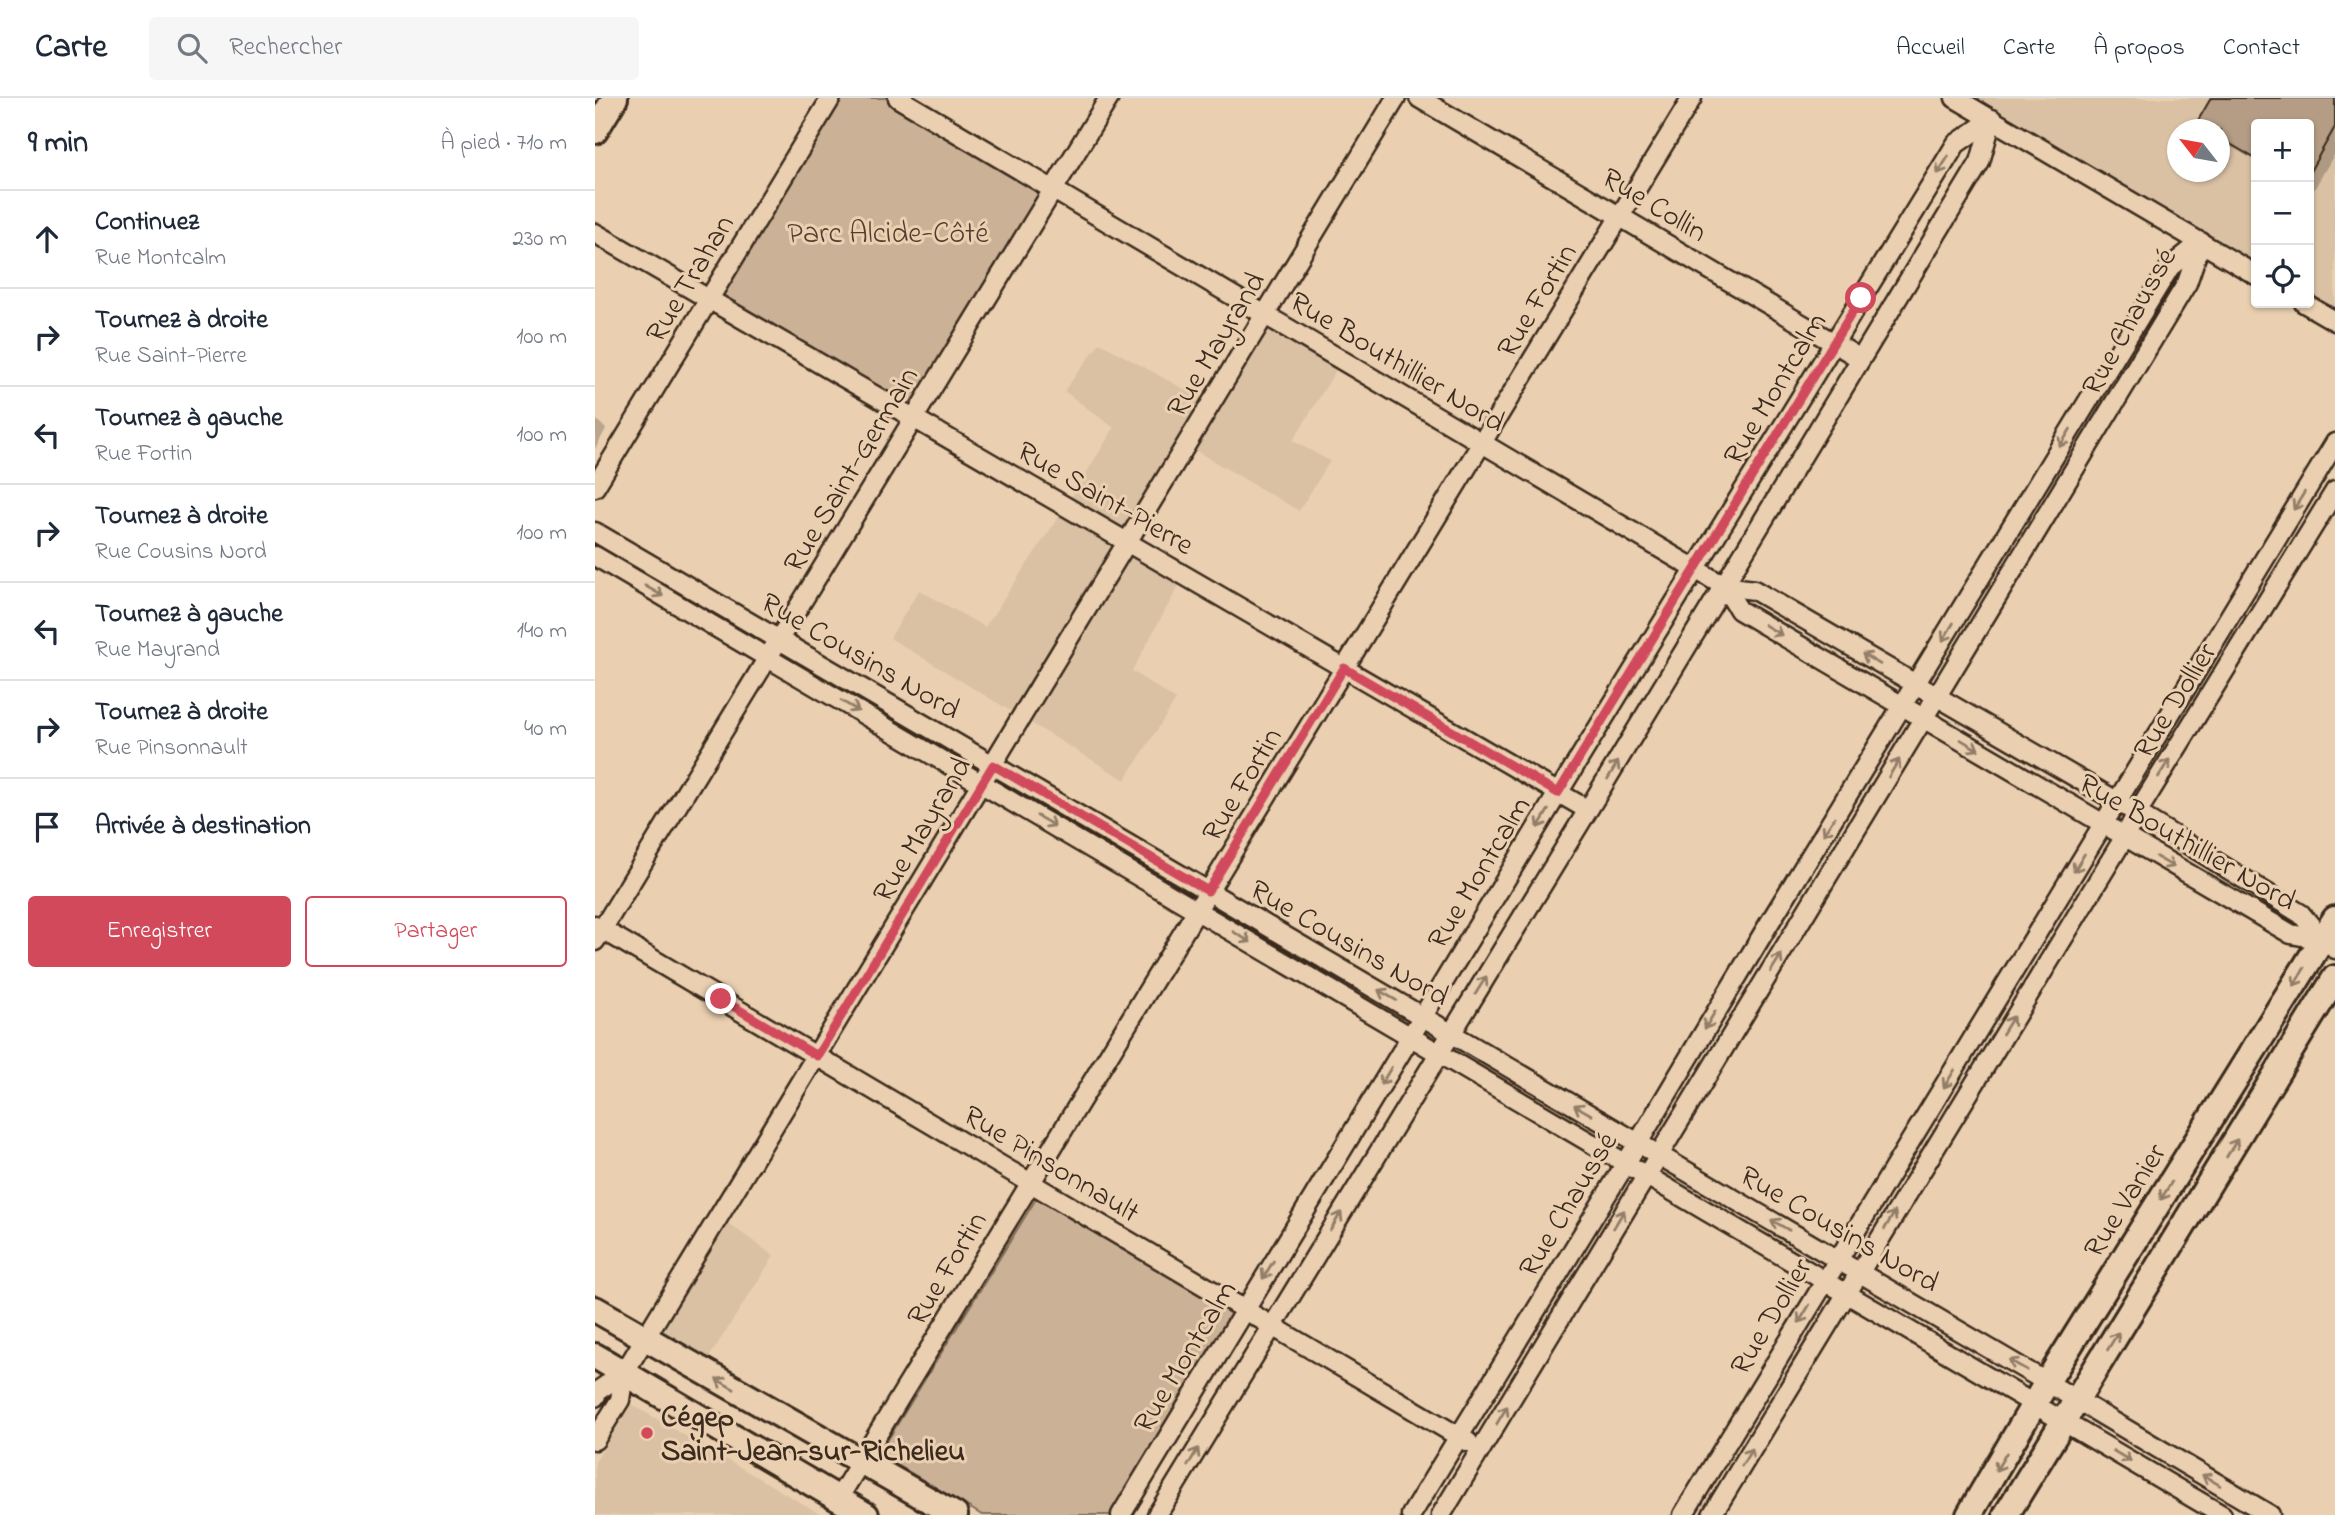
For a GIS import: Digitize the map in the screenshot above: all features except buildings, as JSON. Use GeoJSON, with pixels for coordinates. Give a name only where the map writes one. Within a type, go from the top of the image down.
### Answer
{"type":"FeatureCollection","features":[{"type":"Feature","properties":{"kind":"street"},"geometry":{"type":"LineString","coordinates":[[595,131],[615,98]]}},
{"type":"Feature","properties":{"kind":"street","name":"Rue Trahan"},"geometry":{"type":"LineString","coordinates":[[595,487],[831,98]]}},
{"type":"Feature","properties":{"kind":"street","name":"Rue Bouthillier Nord"},"geometry":{"type":"LineString","coordinates":[[898,98],[1724,586],[1754,590],[2137,813],[2301,914],[2331,936]]}},
{"type":"Feature","properties":{"kind":"street","name":"Rue Saint-Germain"},"geometry":{"type":"LineString","coordinates":[[597,931],[768,658],[1108,98]]}},
{"type":"Feature","properties":{"kind":"street","name":"Rue Mayrand"},"geometry":{"type":"LineString","coordinates":[[595,1440],[619,1400],[624,1373],[1397,98]]}},
{"type":"Feature","properties":{"kind":"street","name":"Rue Collin"},"geometry":{"type":"LineString","coordinates":[[1419,98],[1861,359]]}},
{"type":"Feature","properties":{"kind":"street","name":"Rue Fortin"},"geometry":{"type":"LineString","coordinates":[[838,1499],[1692,98]]}},
{"type":"Feature","properties":{"kind":"street"},"geometry":{"type":"LineString","coordinates":[[1955,98],[2251,272]]}},
{"type":"Feature","properties":{"kind":"street","name":"Rue Montcalm"},"geometry":{"type":"LineString","coordinates":[[1121,1515],[1558,793],[1956,144],[1992,119]]}},
{"type":"Feature","properties":{"kind":"street","name":"Rue Montcalm"},"geometry":{"type":"LineString","coordinates":[[1157,1515],[1980,162],[1992,119]]}},
{"type":"Feature","properties":{"kind":"street","name":"Rue Saint-Pierre"},"geometry":{"type":"LineString","coordinates":[[595,233],[1588,810]]}},
{"type":"Feature","properties":{"kind":"street","name":"Rue Chaussé"},"geometry":{"type":"LineString","coordinates":[[1411,1515],[2170,267],[2201,242]]}},
{"type":"Feature","properties":{"kind":"street","name":"Rue Chaussé"},"geometry":{"type":"LineString","coordinates":[[1441,1515],[2187,284],[2201,242]]}},
{"type":"Feature","properties":{"kind":"street"},"geometry":{"type":"LineString","coordinates":[[2313,308],[2335,321]]}},
{"type":"Feature","properties":{"kind":"street","name":"Rue Dollier"},"geometry":{"type":"LineString","coordinates":[[1683,1515],[2335,443]]}},
{"type":"Feature","properties":{"kind":"street"},"geometry":{"type":"LineString","coordinates":[[2048,465],[2070,478]]}},
{"type":"Feature","properties":{"kind":"street","name":"Rue Dollier"},"geometry":{"type":"LineString","coordinates":[[1712,1515],[2335,491]]}},
{"type":"Feature","properties":{"kind":"street","name":"Rue Cousins Nord"},"geometry":{"type":"LineString","coordinates":[[595,532],[2077,1399],[2250,1510],[2270,1515]]}},
{"type":"Feature","properties":{"kind":"street","name":"Rue Cousins Nord"},"geometry":{"type":"LineString","coordinates":[[595,556],[2222,1515]]}},
{"type":"Feature","properties":{"kind":"street"},"geometry":{"type":"LineString","coordinates":[[2249,583],[2272,594]]}},
{"type":"Feature","properties":{"kind":"street","name":"Rue Bouthillier Nord"},"geometry":{"type":"LineString","coordinates":[[1724,586],[1739,610],[2124,838],[2291,934],[2331,936]]}},
{"type":"Feature","properties":{"kind":"street"},"geometry":{"type":"LineString","coordinates":[[1770,922],[1793,936]]}},
{"type":"Feature","properties":{"kind":"street","name":"Rue Pinsonnault"},"geometry":{"type":"LineString","coordinates":[[597,931],[817,1056],[1481,1449]]}},
{"type":"Feature","properties":{"kind":"street","name":"Rue Vanier"},"geometry":{"type":"LineString","coordinates":[[1969,1515],[2047,1382],[2184,1162],[2331,936]]}},
{"type":"Feature","properties":{"kind":"street"},"geometry":{"type":"LineString","coordinates":[[2006,1515],[2335,978]]}},
{"type":"Feature","properties":{"kind":"street"},"geometry":{"type":"LineString","coordinates":[[1974,1039],[1993,1051]]}},
{"type":"Feature","properties":{"kind":"street"},"geometry":{"type":"LineString","coordinates":[[2184,1162],[2212,1180]]}},
{"type":"Feature","properties":{"kind":"street"},"geometry":{"type":"LineString","coordinates":[[595,1309],[955,1515]]}},
{"type":"Feature","properties":{"kind":"street"},"geometry":{"type":"LineString","coordinates":[[595,1356],[866,1515]]}},
{"type":"Feature","properties":{"kind":"street","name":"Rue Mayrand"},"geometry":{"type":"LineString","coordinates":[[595,1397],[599,1390],[624,1373]]}},
{"type":"Feature","properties":{"kind":"shaded area"},"geometry":{"type":"Polygon","coordinates":[[[1955,98],[2335,98],[2335,321],[2314,306],[2314,119],[2251,119],[2251,272],[1955,98]]]}},
{"type":"Feature","properties":{"kind":"shaded area"},"geometry":{"type":"Polygon","coordinates":[[[1265,315],[1342,360],[1293,441],[1330,461],[1299,511],[1181,442],[1128,542],[1189,567],[1132,671],[1176,700],[1125,780],[890,638],[919,590],[985,627],[1066,506],[1114,428],[1064,391],[1100,343],[1211,404],[1265,315]]]}},
{"type":"Feature","properties":{"kind":"shaded area"},"geometry":{"type":"Polygon","coordinates":[[[719,1217],[774,1256],[701,1370],[646,1338],[719,1217]]]}},
{"type":"Feature","properties":{"kind":"shaded area","name":"Cégep Saint-Jean-sur-Richelieu"},"geometry":{"type":"Polygon","coordinates":[[[631,1404],[822,1515],[595,1515],[595,1462],[631,1404]]]}},
{"type":"Feature","properties":{"kind":"green space","name":"Parc Alcide-Côté"},"geometry":{"type":"Polygon","coordinates":[[[831,98],[898,98],[1053,189],[914,418],[709,299],[831,98]]]}},
{"type":"Feature","properties":{"kind":"green space"},"geometry":{"type":"Polygon","coordinates":[[[1039,1194],[1236,1310],[1113,1515],[982,1515],[879,1454],[1039,1194]]]}},
{"type":"Feature","properties":{"kind":"place","name":"Cégep Saint-Jean-sur-Richelieu"},"geometry":{"type":"Point","coordinates":[647,1433]}},
{"type":"Feature","properties":{"kind":"route"},"geometry":{"type":"LineString","coordinates":[[721,999],[817,1056],[993,765],[1208,891],[1344,668],[1558,793],[1861,298]]}}]}
